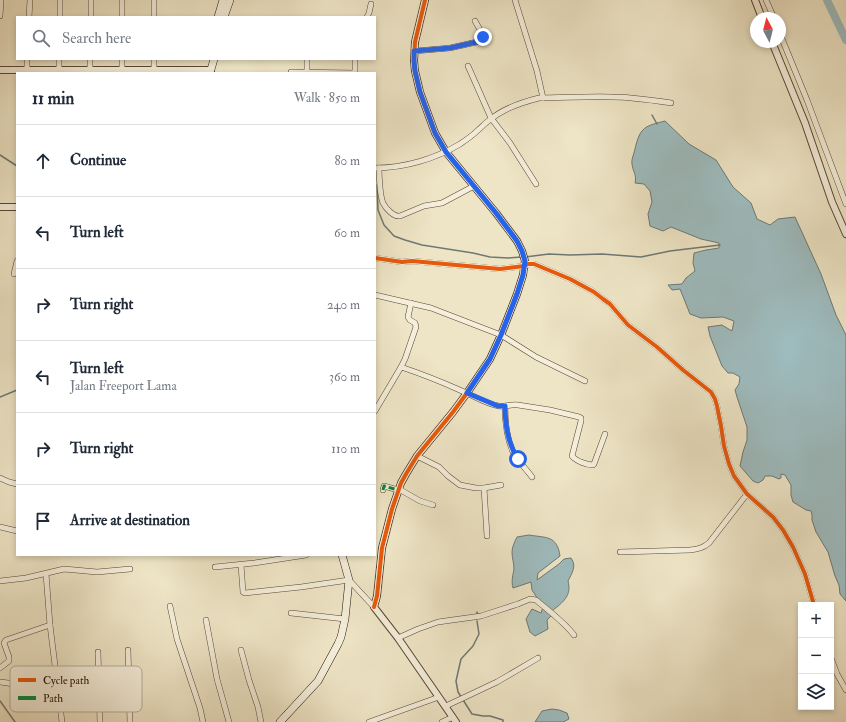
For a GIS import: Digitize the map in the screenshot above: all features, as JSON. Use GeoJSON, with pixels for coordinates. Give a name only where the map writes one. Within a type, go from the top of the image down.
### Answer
{"type":"FeatureCollection","features":[{"type":"Feature","properties":{"kind":"main road"},"geometry":{"type":"LineString","coordinates":[[218,16],[223,0]]}},
{"type":"Feature","properties":{"kind":"main road"},"geometry":{"type":"LineString","coordinates":[[224,16],[230,0]]}},
{"type":"Feature","properties":{"kind":"main road"},"geometry":{"type":"LineString","coordinates":[[280,722],[318,681],[338,644],[344,628],[348,580],[342,556]]}},
{"type":"Feature","properties":{"kind":"street"},"geometry":{"type":"LineString","coordinates":[[0,16],[1,0]]}},
{"type":"Feature","properties":{"kind":"street"},"geometry":{"type":"LineString","coordinates":[[29,16],[30,0]]}},
{"type":"Feature","properties":{"kind":"street"},"geometry":{"type":"LineString","coordinates":[[60,0],[60,16]]}},
{"type":"Feature","properties":{"kind":"street"},"geometry":{"type":"LineString","coordinates":[[90,16],[91,0]]}},
{"type":"Feature","properties":{"kind":"street"},"geometry":{"type":"LineString","coordinates":[[122,0],[122,16]]}},
{"type":"Feature","properties":{"kind":"street"},"geometry":{"type":"LineString","coordinates":[[154,0],[154,16]]}},
{"type":"Feature","properties":{"kind":"street"},"geometry":{"type":"LineString","coordinates":[[374,607],[377,596],[382,548],[398,490],[416,456],[453,412],[490,359],[517,294],[523,275],[524,264],[522,251],[517,241],[446,152],[435,133],[420,92],[414,61],[417,32],[425,0]]}},
{"type":"Feature","properties":{"kind":"street"},"geometry":{"type":"LineString","coordinates":[[515,0],[537,72],[541,98]]}},
{"type":"Feature","properties":{"kind":"street"},"geometry":{"type":"LineString","coordinates":[[755,0],[760,12]]}},
{"type":"Feature","properties":{"kind":"street"},"geometry":{"type":"LineString","coordinates":[[766,0],[771,12]]}},
{"type":"Feature","properties":{"kind":"street"},"geometry":{"type":"LineString","coordinates":[[368,16],[371,4]]}},
{"type":"Feature","properties":{"kind":"street"},"geometry":{"type":"LineString","coordinates":[[414,51],[450,48],[481,41],[483,35],[475,21]]}},
{"type":"Feature","properties":{"kind":"street"},"geometry":{"type":"LineString","coordinates":[[774,48],[805,123],[832,202],[846,234]]}},
{"type":"Feature","properties":{"kind":"street"},"geometry":{"type":"LineString","coordinates":[[786,48],[846,204]]}},
{"type":"Feature","properties":{"kind":"street"},"geometry":{"type":"LineString","coordinates":[[27,60],[27,72]]}},
{"type":"Feature","properties":{"kind":"street"},"geometry":{"type":"LineString","coordinates":[[59,72],[60,60]]}},
{"type":"Feature","properties":{"kind":"street"},"geometry":{"type":"LineString","coordinates":[[90,60],[90,72]]}},
{"type":"Feature","properties":{"kind":"street"},"geometry":{"type":"LineString","coordinates":[[122,60],[122,71]]}},
{"type":"Feature","properties":{"kind":"street"},"geometry":{"type":"LineString","coordinates":[[154,60],[154,71]]}},
{"type":"Feature","properties":{"kind":"street"},"geometry":{"type":"LineString","coordinates":[[290,72],[307,72],[307,60]]}},
{"type":"Feature","properties":{"kind":"street"},"geometry":{"type":"LineString","coordinates":[[355,60],[355,72]]}},
{"type":"Feature","properties":{"kind":"street"},"geometry":{"type":"LineString","coordinates":[[0,70],[27,72],[154,71],[212,65]]}},
{"type":"Feature","properties":{"kind":"street"},"geometry":{"type":"LineString","coordinates":[[468,66],[491,118],[510,143],[536,184]]}},
{"type":"Feature","properties":{"kind":"street"},"geometry":{"type":"LineString","coordinates":[[474,186],[442,203],[426,206],[396,217],[383,202],[377,168],[401,166],[446,152],[472,135],[491,118],[513,106],[541,98],[612,96],[671,103]]}},
{"type":"Feature","properties":{"kind":"street"},"geometry":{"type":"LineString","coordinates":[[0,207],[16,207]]}},
{"type":"Feature","properties":{"kind":"street"},"geometry":{"type":"LineString","coordinates":[[376,258],[402,262],[412,260],[493,268],[524,264],[537,265],[570,279],[594,292],[610,304],[628,325],[711,392],[715,398],[724,446],[734,476],[746,494],[773,517],[784,530],[805,574],[813,602]]}},
{"type":"Feature","properties":{"kind":"street"},"geometry":{"type":"LineString","coordinates":[[14,274],[16,265]]}},
{"type":"Feature","properties":{"kind":"street"},"geometry":{"type":"LineString","coordinates":[[376,295],[431,308],[501,335],[536,357],[585,381]]}},
{"type":"Feature","properties":{"kind":"street"},"geometry":{"type":"LineString","coordinates":[[376,409],[405,359],[416,327],[416,324],[408,317],[411,303]]}},
{"type":"Feature","properties":{"kind":"street"},"geometry":{"type":"LineString","coordinates":[[401,367],[498,406],[513,404],[550,410],[581,418],[572,456],[575,459],[590,465],[594,464],[605,434]]}},
{"type":"Feature","properties":{"kind":"street"},"geometry":{"type":"LineString","coordinates":[[505,406],[506,422],[512,447],[518,459],[532,476]]}},
{"type":"Feature","properties":{"kind":"street"},"geometry":{"type":"LineString","coordinates":[[416,456],[439,467],[460,485],[476,488],[501,485]]}},
{"type":"Feature","properties":{"kind":"street"},"geometry":{"type":"LineString","coordinates":[[0,478],[16,484]]}},
{"type":"Feature","properties":{"kind":"street"},"geometry":{"type":"LineString","coordinates":[[383,490],[384,486],[398,490],[433,506]]}},
{"type":"Feature","properties":{"kind":"street"},"geometry":{"type":"LineString","coordinates":[[484,488],[487,536]]}},
{"type":"Feature","properties":{"kind":"street"},"geometry":{"type":"LineString","coordinates":[[620,552],[690,550],[705,546],[709,543],[746,494]]}},
{"type":"Feature","properties":{"kind":"street"},"geometry":{"type":"LineString","coordinates":[[0,527],[16,531]]}},
{"type":"Feature","properties":{"kind":"street"},"geometry":{"type":"LineString","coordinates":[[215,567],[241,565],[273,558],[295,556]]}},
{"type":"Feature","properties":{"kind":"street"},"geometry":{"type":"LineString","coordinates":[[241,565],[243,592],[246,593],[348,580],[374,607],[398,638],[440,696],[455,720],[442,722]]}},
{"type":"Feature","properties":{"kind":"street"},"geometry":{"type":"LineString","coordinates":[[0,581],[26,578],[64,569],[97,572],[130,569]]}},
{"type":"Feature","properties":{"kind":"street"},"geometry":{"type":"LineString","coordinates":[[46,574],[55,666]]}},
{"type":"Feature","properties":{"kind":"street"},"geometry":{"type":"LineString","coordinates":[[398,638],[429,625],[481,616],[530,599],[536,600],[540,603],[570,629],[574,636]]}},
{"type":"Feature","properties":{"kind":"street"},"geometry":{"type":"LineString","coordinates":[[170,606],[177,639],[200,708],[203,722]]}},
{"type":"Feature","properties":{"kind":"street"},"geometry":{"type":"LineString","coordinates":[[291,613],[345,618]]}},
{"type":"Feature","properties":{"kind":"street"},"geometry":{"type":"LineString","coordinates":[[206,620],[217,679],[229,722]]}},
{"type":"Feature","properties":{"kind":"street"},"geometry":{"type":"LineString","coordinates":[[0,668],[8,663],[9,660],[4,643],[6,640],[50,625]]}},
{"type":"Feature","properties":{"kind":"street"},"geometry":{"type":"LineString","coordinates":[[128,650],[128,666]]}},
{"type":"Feature","properties":{"kind":"street"},"geometry":{"type":"LineString","coordinates":[[241,650],[248,680],[258,707],[261,722]]}},
{"type":"Feature","properties":{"kind":"street"},"geometry":{"type":"LineString","coordinates":[[98,652],[98,666]]}},
{"type":"Feature","properties":{"kind":"street"},"geometry":{"type":"LineString","coordinates":[[446,706],[497,682],[538,658]]}},
{"type":"Feature","properties":{"kind":"street"},"geometry":{"type":"LineString","coordinates":[[834,666],[846,690]]}},
{"type":"Feature","properties":{"kind":"street"},"geometry":{"type":"LineString","coordinates":[[0,682],[10,684]]}},
{"type":"Feature","properties":{"kind":"street"},"geometry":{"type":"LineString","coordinates":[[368,722],[440,696]]}},
{"type":"Feature","properties":{"kind":"street"},"geometry":{"type":"LineString","coordinates":[[61,712],[62,722]]}},
{"type":"Feature","properties":{"kind":"street"},"geometry":{"type":"LineString","coordinates":[[100,712],[100,722]]}},
{"type":"Feature","properties":{"kind":"street"},"geometry":{"type":"LineString","coordinates":[[130,712],[130,722]]}},
{"type":"Feature","properties":{"kind":"water"},"geometry":{"type":"Polygon","coordinates":[[[665,121],[689,144],[716,160],[733,187],[751,203],[757,219],[770,225],[778,219],[795,217],[821,274],[836,315],[846,335],[846,601],[840,594],[839,585],[828,552],[816,532],[811,511],[806,510],[793,502],[791,485],[785,475],[781,474],[781,478],[779,479],[772,476],[765,476],[763,480],[758,483],[753,481],[740,466],[747,440],[747,427],[735,390],[739,384],[740,377],[733,373],[728,373],[722,366],[708,327],[722,325],[732,331],[734,321],[723,317],[701,318],[690,314],[680,289],[672,290],[668,285],[682,284],[686,278],[695,271],[693,263],[694,253],[719,248],[719,243],[701,239],[671,227],[663,231],[650,226],[648,214],[652,202],[650,191],[644,184],[635,183],[636,178],[632,167],[632,161],[641,132],[648,126],[665,121]]]}},
{"type":"Feature","properties":{"kind":"water"},"geometry":{"type":"Polygon","coordinates":[[[529,535],[550,539],[559,549],[560,556],[538,573],[537,580],[564,559],[571,558],[574,564],[568,581],[568,595],[563,602],[552,611],[552,615],[547,620],[548,629],[535,636],[530,632],[526,619],[532,609],[541,613],[543,607],[532,590],[531,582],[513,588],[512,583],[514,569],[512,548],[517,537],[529,535]]]}},
{"type":"Feature","properties":{"kind":"water"},"geometry":{"type":"Polygon","coordinates":[[[552,709],[567,713],[569,719],[563,722],[535,722],[542,711],[552,709]]]}},
{"type":"Feature","properties":{"kind":"waterway"},"geometry":{"type":"LineString","coordinates":[[827,0],[846,40]]}},
{"type":"Feature","properties":{"kind":"waterway"},"geometry":{"type":"LineString","coordinates":[[652,115],[657,124]]}},
{"type":"Feature","properties":{"kind":"waterway"},"geometry":{"type":"LineString","coordinates":[[0,155],[16,165]]}},
{"type":"Feature","properties":{"kind":"waterway"},"geometry":{"type":"LineString","coordinates":[[377,185],[378,210],[384,225],[394,236],[422,245],[490,257],[521,257]]}},
{"type":"Feature","properties":{"kind":"waterway"},"geometry":{"type":"LineString","coordinates":[[525,257],[549,254],[602,254],[641,257],[670,251],[720,245]]}},
{"type":"Feature","properties":{"kind":"waterway"},"geometry":{"type":"LineString","coordinates":[[0,397],[16,390]]}},
{"type":"Feature","properties":{"kind":"waterway"},"geometry":{"type":"LineString","coordinates":[[477,621],[479,634],[473,646],[461,659],[456,681],[458,692],[472,714],[490,716],[503,720],[503,722]]}},
{"type":"Feature","properties":{"kind":"waterway"},"geometry":{"type":"LineString","coordinates":[[0,701],[15,722]]}},
{"type":"Feature","properties":{"kind":"marked path"},"geometry":{"type":"LineString","coordinates":[[383,490],[384,486],[398,490]]}},
{"type":"Feature","properties":{"kind":"cycle path"},"geometry":{"type":"LineString","coordinates":[[374,607],[377,596],[382,548],[392,509],[401,483],[417,456],[453,412],[490,359],[517,294],[523,275],[525,261],[517,241],[446,152],[435,133],[420,92],[414,61],[415,42],[425,0]]}},
{"type":"Feature","properties":{"kind":"cycle path"},"geometry":{"type":"LineString","coordinates":[[376,258],[402,262],[412,261],[500,269],[534,264],[570,279],[594,292],[610,304],[628,325],[711,392],[717,406],[724,446],[734,476],[747,494],[773,517],[783,530],[793,547],[805,574],[813,602]]}},
{"type":"Feature","properties":{"kind":"route"},"geometry":{"type":"LineString","coordinates":[[483,37],[481,41],[450,48],[414,51],[414,61],[420,92],[435,133],[446,152],[517,241],[525,261],[523,275],[517,294],[501,335],[490,359],[467,393],[498,406],[505,406],[507,431],[518,459]]}}]}
